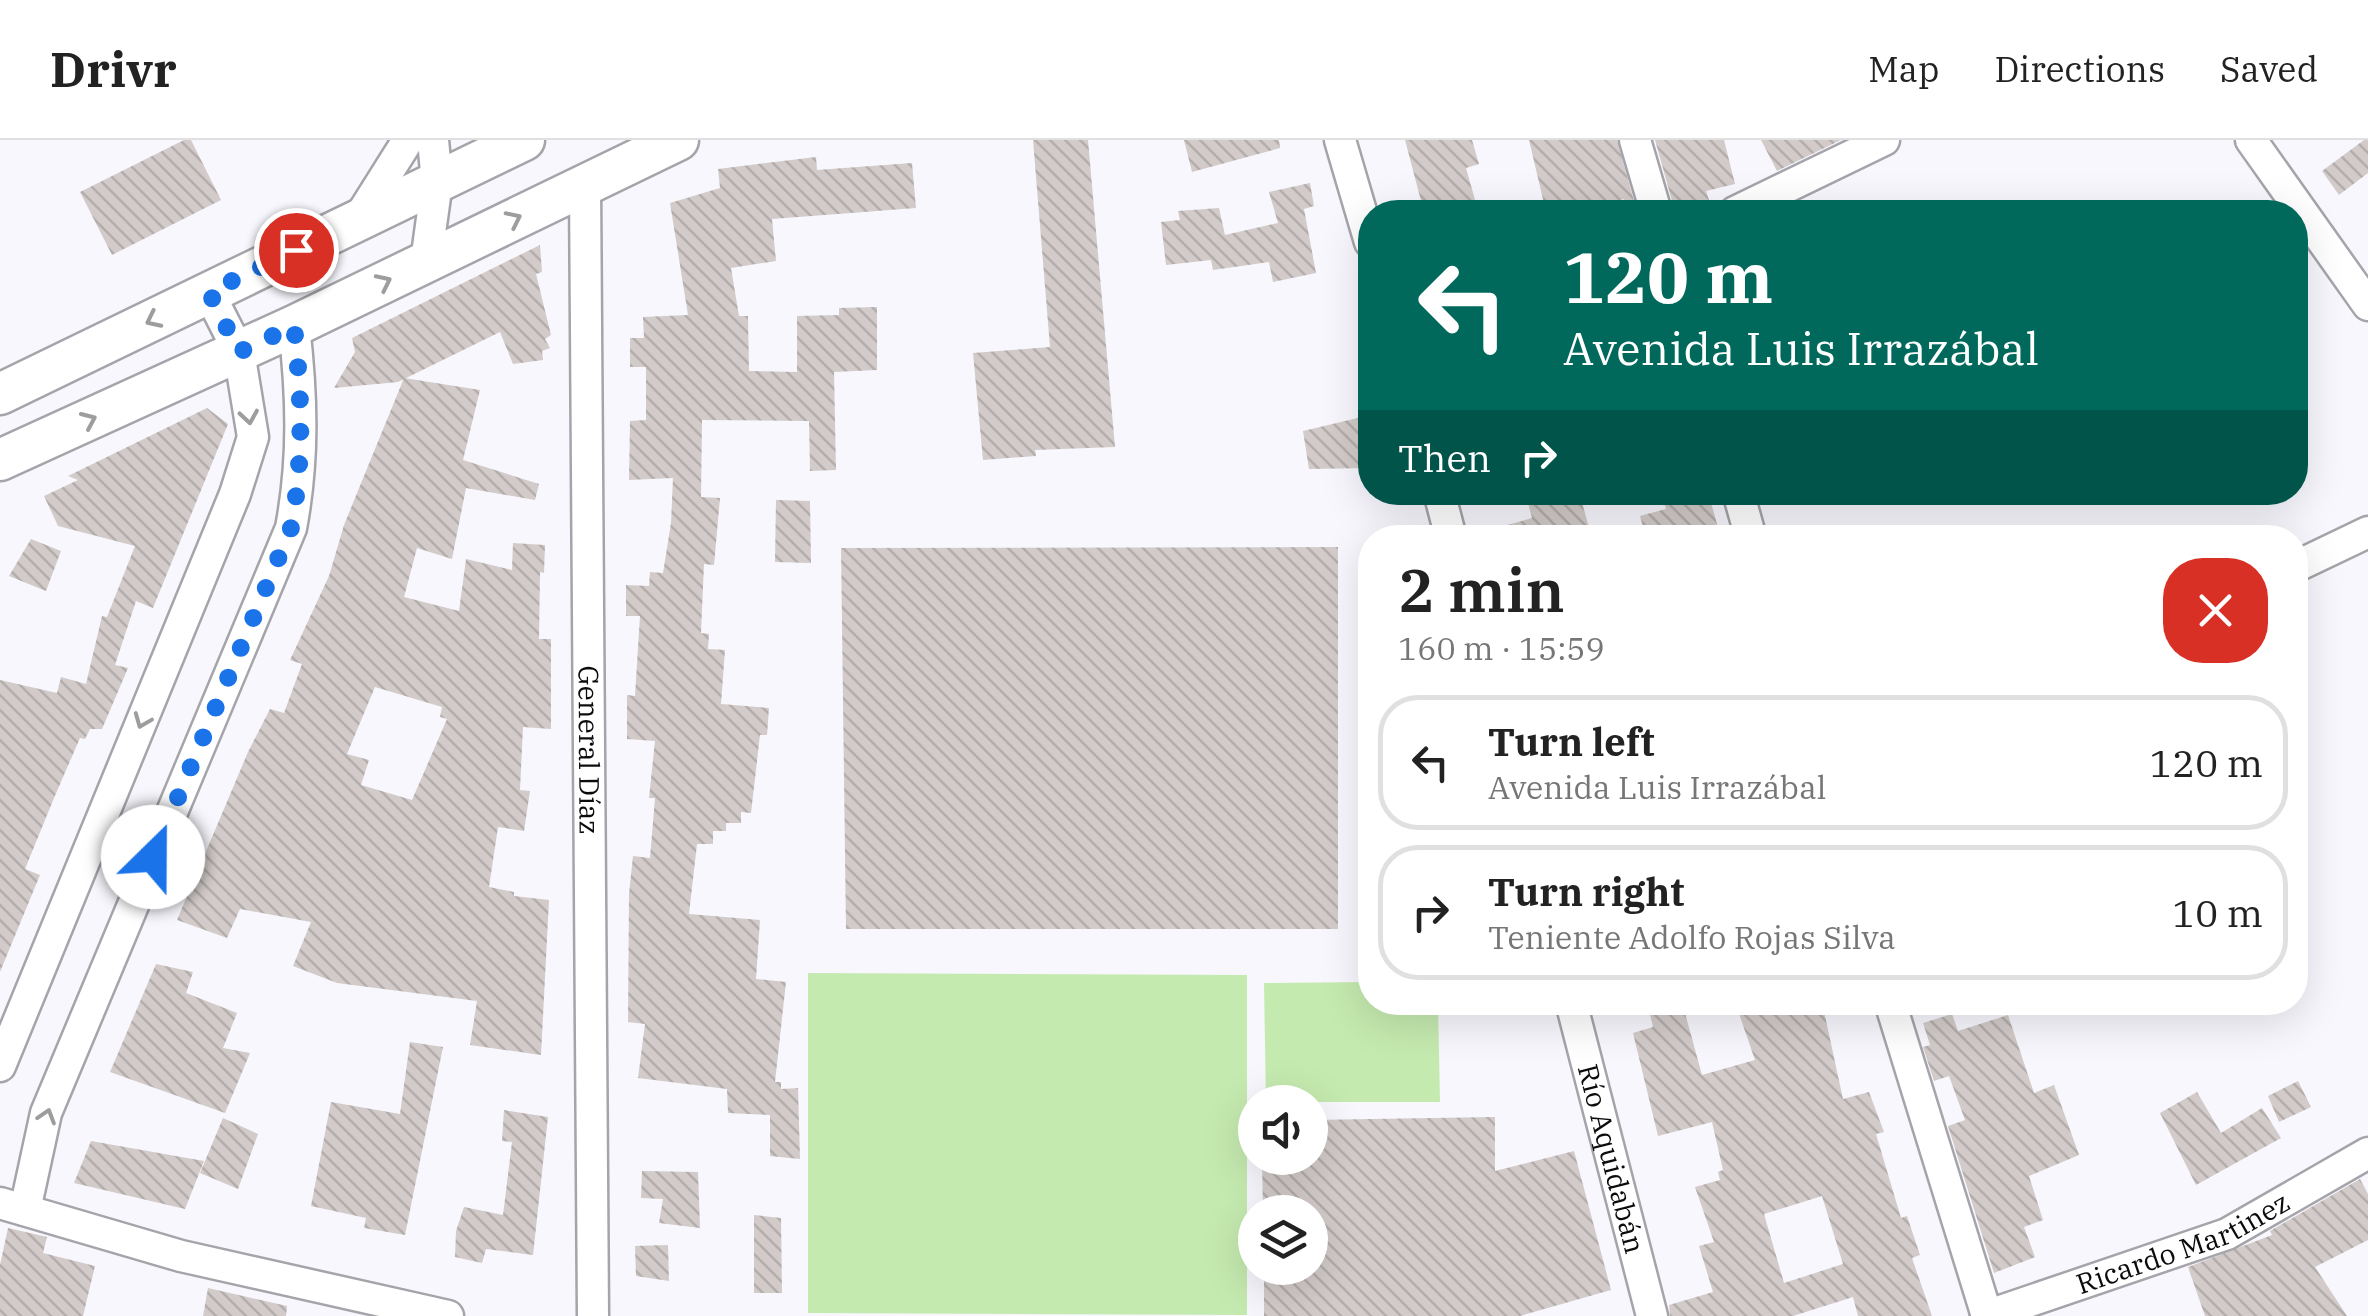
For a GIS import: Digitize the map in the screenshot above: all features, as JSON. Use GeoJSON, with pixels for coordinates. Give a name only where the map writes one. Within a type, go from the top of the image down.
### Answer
{"type":"FeatureCollection","features":[{"type":"Feature","properties":{"kind":"main road"},"geometry":{"type":"LineString","coordinates":[[0,394],[524,140]]}},
{"type":"Feature","properties":{"kind":"main road"},"geometry":{"type":"LineString","coordinates":[[0,460],[239,352],[678,140]]}},
{"type":"Feature","properties":{"kind":"street"},"geometry":{"type":"LineString","coordinates":[[356,221],[408,140]]}},
{"type":"Feature","properties":{"kind":"street"},"geometry":{"type":"LineString","coordinates":[[426,262],[438,182],[433,140]]}},
{"type":"Feature","properties":{"kind":"street"},"geometry":{"type":"LineString","coordinates":[[1340,140],[1358,201]]}},
{"type":"Feature","properties":{"kind":"street"},"geometry":{"type":"LineString","coordinates":[[1635,140],[1652,200]]}},
{"type":"Feature","properties":{"kind":"street"},"geometry":{"type":"LineString","coordinates":[[1760,200],[1884,140]]}},
{"type":"Feature","properties":{"kind":"street"},"geometry":{"type":"LineString","coordinates":[[2251,140],[2294,200]]}},
{"type":"Feature","properties":{"kind":"street","name":"General Díaz"},"geometry":{"type":"LineString","coordinates":[[585,185],[593,1316]]}},
{"type":"Feature","properties":{"kind":"street"},"geometry":{"type":"LineString","coordinates":[[2308,220],[2368,305]]}},
{"type":"Feature","properties":{"kind":"street"},"geometry":{"type":"LineString","coordinates":[[0,1066],[235,494],[253,437],[239,352],[209,292]]}},
{"type":"Feature","properties":{"kind":"street"},"geometry":{"type":"LineString","coordinates":[[294,326],[303,411],[300,482],[291,528],[46,1113],[12,1207],[181,1256],[448,1316]]}},
{"type":"Feature","properties":{"kind":"street"},"geometry":{"type":"LineString","coordinates":[[2308,561],[2368,532]]}},
{"type":"Feature","properties":{"kind":"street","name":"Río Aquidabán"},"geometry":{"type":"LineString","coordinates":[[1575,1015],[1652,1316]]}},
{"type":"Feature","properties":{"kind":"street"},"geometry":{"type":"LineString","coordinates":[[1894,1015],[1986,1316]]}},
{"type":"Feature","properties":{"kind":"street","name":"Ricardo Martinez"},"geometry":{"type":"LineString","coordinates":[[1986,1316],[2228,1234],[2368,1153]]}},
{"type":"Feature","properties":{"kind":"green space"},"geometry":{"type":"Polygon","coordinates":[[[808,973],[1247,975],[1247,1085],[1238,1085],[1238,1175],[1247,1175],[1247,1195],[1238,1195],[1238,1285],[1247,1285],[1247,1315],[808,1313],[808,973]]]}},
{"type":"Feature","properties":{"kind":"green space"},"geometry":{"type":"Polygon","coordinates":[[[1358,982],[1358,1015],[1438,1015],[1440,1102],[1328,1102],[1328,1085],[1266,1085],[1264,983],[1358,982]]]}},
{"type":"Feature","properties":{"kind":"building"},"geometry":{"type":"Polygon","coordinates":[[[191,140],[221,200],[112,255],[80,192],[191,140]]]}},
{"type":"Feature","properties":{"kind":"building"},"geometry":{"type":"Polygon","coordinates":[[[1033,140],[1088,140],[1115,447],[1035,450],[1036,456],[983,460],[973,353],[1050,347],[1033,140]]]}},
{"type":"Feature","properties":{"kind":"building"},"geometry":{"type":"Polygon","coordinates":[[[1184,140],[1279,140],[1280,148],[1192,172],[1184,140]]]}},
{"type":"Feature","properties":{"kind":"building"},"geometry":{"type":"Polygon","coordinates":[[[1405,140],[1472,140],[1479,164],[1466,168],[1475,200],[1421,200],[1405,140]]]}},
{"type":"Feature","properties":{"kind":"building"},"geometry":{"type":"Polygon","coordinates":[[[1529,140],[1617,140],[1634,200],[1543,200],[1529,140]]]}},
{"type":"Feature","properties":{"kind":"building"},"geometry":{"type":"Polygon","coordinates":[[[1655,140],[1724,140],[1735,184],[1706,191],[1709,200],[1672,200],[1655,140]]]}},
{"type":"Feature","properties":{"kind":"building"},"geometry":{"type":"Polygon","coordinates":[[[1761,140],[1841,140],[1777,171],[1761,140]]]}},
{"type":"Feature","properties":{"kind":"building"},"geometry":{"type":"Polygon","coordinates":[[[2368,140],[2368,173],[2339,195],[2322,171],[2368,140]]]}},
{"type":"Feature","properties":{"kind":"building"},"geometry":{"type":"Polygon","coordinates":[[[816,157],[817,170],[912,163],[916,208],[772,219],[776,261],[731,268],[739,316],[748,316],[749,371],[797,372],[797,316],[839,315],[839,308],[877,307],[877,370],[834,372],[836,470],[810,471],[809,421],[702,420],[701,497],[720,498],[714,565],[704,564],[701,633],[709,634],[708,649],[725,650],[721,704],[769,708],[767,735],[760,735],[751,813],[741,812],[741,823],[726,823],[726,831],[713,831],[713,844],[697,844],[689,914],[760,920],[756,979],[786,982],[775,1082],[781,1082],[781,1089],[798,1088],[800,1159],[770,1156],[770,1115],[728,1113],[727,1089],[638,1078],[645,1024],[628,1022],[629,894],[633,856],[650,858],[655,798],[649,798],[655,741],[627,739],[627,695],[635,696],[640,616],[626,616],[626,585],[649,586],[650,572],[663,573],[671,523],[673,478],[629,480],[630,421],[646,420],[646,367],[630,367],[630,338],[644,338],[643,317],[688,315],[670,203],[720,188],[718,169],[816,157]]]}},
{"type":"Feature","properties":{"kind":"building"},"geometry":{"type":"Polygon","coordinates":[[[1310,183],[1314,206],[1304,209],[1316,273],[1273,282],[1269,262],[1213,270],[1211,260],[1166,265],[1161,222],[1180,220],[1178,211],[1219,208],[1225,235],[1278,223],[1269,192],[1310,183]]]}},
{"type":"Feature","properties":{"kind":"building"},"geometry":{"type":"Polygon","coordinates":[[[540,245],[542,272],[536,274],[551,335],[545,339],[550,348],[542,351],[543,360],[513,364],[500,332],[398,382],[334,388],[355,352],[352,338],[540,245]]]}},
{"type":"Feature","properties":{"kind":"building"},"geometry":{"type":"Polygon","coordinates":[[[404,378],[480,390],[463,460],[539,484],[535,500],[466,488],[452,559],[417,548],[404,597],[459,611],[466,559],[512,570],[513,543],[545,545],[544,573],[540,572],[539,639],[551,639],[551,729],[523,727],[520,790],[530,791],[524,831],[498,827],[489,887],[514,892],[514,896],[549,900],[541,1055],[470,1045],[477,1001],[337,983],[293,966],[311,922],[240,909],[227,938],[177,920],[270,709],[284,713],[302,664],[290,660],[329,576],[344,525],[404,378]],[[375,687],[347,754],[369,760],[361,785],[412,800],[447,719],[440,717],[442,707],[375,687]]]}},
{"type":"Feature","properties":{"kind":"building"},"geometry":{"type":"Polygon","coordinates":[[[207,408],[228,424],[153,608],[136,601],[115,665],[128,668],[102,729],[90,729],[85,739],[80,738],[54,798],[25,869],[40,875],[0,972],[0,680],[57,693],[61,677],[86,684],[102,616],[107,617],[135,546],[58,526],[44,496],[78,480],[68,476],[207,408]]]}},
{"type":"Feature","properties":{"kind":"building"},"geometry":{"type":"Polygon","coordinates":[[[1358,418],[1358,468],[1309,469],[1303,431],[1358,418]]]}},
{"type":"Feature","properties":{"kind":"building"},"geometry":{"type":"Polygon","coordinates":[[[776,500],[810,501],[811,563],[775,562],[776,500]]]}},
{"type":"Feature","properties":{"kind":"building"},"geometry":{"type":"Polygon","coordinates":[[[1528,505],[1583,505],[1588,525],[1508,525],[1532,518],[1528,505]]]}},
{"type":"Feature","properties":{"kind":"building"},"geometry":{"type":"Polygon","coordinates":[[[1665,505],[1712,505],[1717,525],[1642,525],[1640,516],[1666,509],[1665,505]]]}},
{"type":"Feature","properties":{"kind":"building"},"geometry":{"type":"Polygon","coordinates":[[[31,539],[61,551],[46,591],[9,576],[31,539]]]}},
{"type":"Feature","properties":{"kind":"building"},"geometry":{"type":"Polygon","coordinates":[[[1338,547],[1338,929],[846,929],[841,548],[1338,547]]]}},
{"type":"Feature","properties":{"kind":"building"},"geometry":{"type":"Polygon","coordinates":[[[156,964],[193,972],[186,993],[237,1013],[223,1048],[250,1053],[225,1113],[110,1072],[156,964]]]}},
{"type":"Feature","properties":{"kind":"building"},"geometry":{"type":"Polygon","coordinates":[[[1650,1015],[1686,1015],[1702,1075],[1755,1060],[1739,1015],[1825,1015],[1843,1099],[1869,1092],[1884,1132],[1876,1134],[1901,1218],[1907,1216],[1920,1255],[1912,1258],[1932,1316],[1858,1316],[1853,1297],[1793,1316],[1670,1316],[1669,1305],[1713,1292],[1699,1246],[1714,1242],[1695,1187],[1720,1180],[1718,1172],[1723,1170],[1712,1122],[1658,1136],[1633,1033],[1653,1027],[1650,1015]],[[1822,1196],[1764,1214],[1784,1283],[1843,1264],[1822,1196]]]}},
{"type":"Feature","properties":{"kind":"building"},"geometry":{"type":"Polygon","coordinates":[[[1952,1015],[1958,1031],[2008,1015],[2034,1093],[2054,1085],[2079,1155],[2029,1176],[2043,1220],[2024,1227],[2035,1257],[1994,1273],[1948,1126],[1965,1120],[1949,1076],[1934,1081],[1923,1047],[1930,1045],[1923,1023],[1952,1015]]]}},
{"type":"Feature","properties":{"kind":"building"},"geometry":{"type":"Polygon","coordinates":[[[410,1042],[443,1047],[405,1235],[364,1228],[366,1218],[311,1206],[331,1102],[400,1114],[410,1042]]]}},
{"type":"Feature","properties":{"kind":"building"},"geometry":{"type":"Polygon","coordinates":[[[2298,1081],[2311,1107],[2279,1122],[2268,1096],[2298,1081]]]}},
{"type":"Feature","properties":{"kind":"building"},"geometry":{"type":"Polygon","coordinates":[[[2197,1092],[2221,1133],[2262,1108],[2281,1138],[2196,1185],[2160,1113],[2197,1092]]]}},
{"type":"Feature","properties":{"kind":"building"},"geometry":{"type":"Polygon","coordinates":[[[504,1110],[548,1117],[533,1255],[486,1249],[482,1263],[455,1257],[456,1231],[464,1207],[503,1215],[512,1142],[502,1141],[504,1110]]]}},
{"type":"Feature","properties":{"kind":"building"},"geometry":{"type":"Polygon","coordinates":[[[1495,1117],[1495,1171],[1574,1151],[1611,1290],[1520,1316],[1264,1316],[1264,1285],[1328,1285],[1328,1195],[1263,1195],[1262,1175],[1328,1175],[1328,1120],[1495,1117]]]}},
{"type":"Feature","properties":{"kind":"building"},"geometry":{"type":"Polygon","coordinates":[[[223,1118],[258,1134],[238,1189],[200,1173],[223,1118]]]}},
{"type":"Feature","properties":{"kind":"building"},"geometry":{"type":"Polygon","coordinates":[[[91,1141],[204,1161],[185,1209],[74,1183],[91,1141]]]}},
{"type":"Feature","properties":{"kind":"building"},"geometry":{"type":"Polygon","coordinates":[[[642,1171],[698,1172],[700,1228],[659,1223],[663,1199],[641,1198],[642,1171]]]}},
{"type":"Feature","properties":{"kind":"building"},"geometry":{"type":"Polygon","coordinates":[[[2360,1179],[2368,1194],[2368,1240],[2315,1267],[2347,1316],[2205,1316],[2188,1267],[2272,1235],[2270,1231],[2360,1179]]]}},
{"type":"Feature","properties":{"kind":"building"},"geometry":{"type":"Polygon","coordinates":[[[754,1215],[781,1218],[782,1293],[754,1293],[754,1215]]]}},
{"type":"Feature","properties":{"kind":"building"},"geometry":{"type":"Polygon","coordinates":[[[8,1228],[47,1237],[43,1253],[95,1266],[83,1316],[0,1316],[0,1265],[8,1228]]]}},
{"type":"Feature","properties":{"kind":"building"},"geometry":{"type":"Polygon","coordinates":[[[668,1245],[669,1281],[636,1276],[635,1246],[668,1245]]]}},
{"type":"Feature","properties":{"kind":"building"},"geometry":{"type":"Polygon","coordinates":[[[208,1288],[287,1306],[286,1316],[203,1316],[208,1288]]]}},
{"type":"Feature","properties":{"kind":"route"},"geometry":{"type":"LineString","coordinates":[[153,857],[291,528],[300,482],[303,411],[294,326],[239,352],[209,292],[296,250]]}}]}
